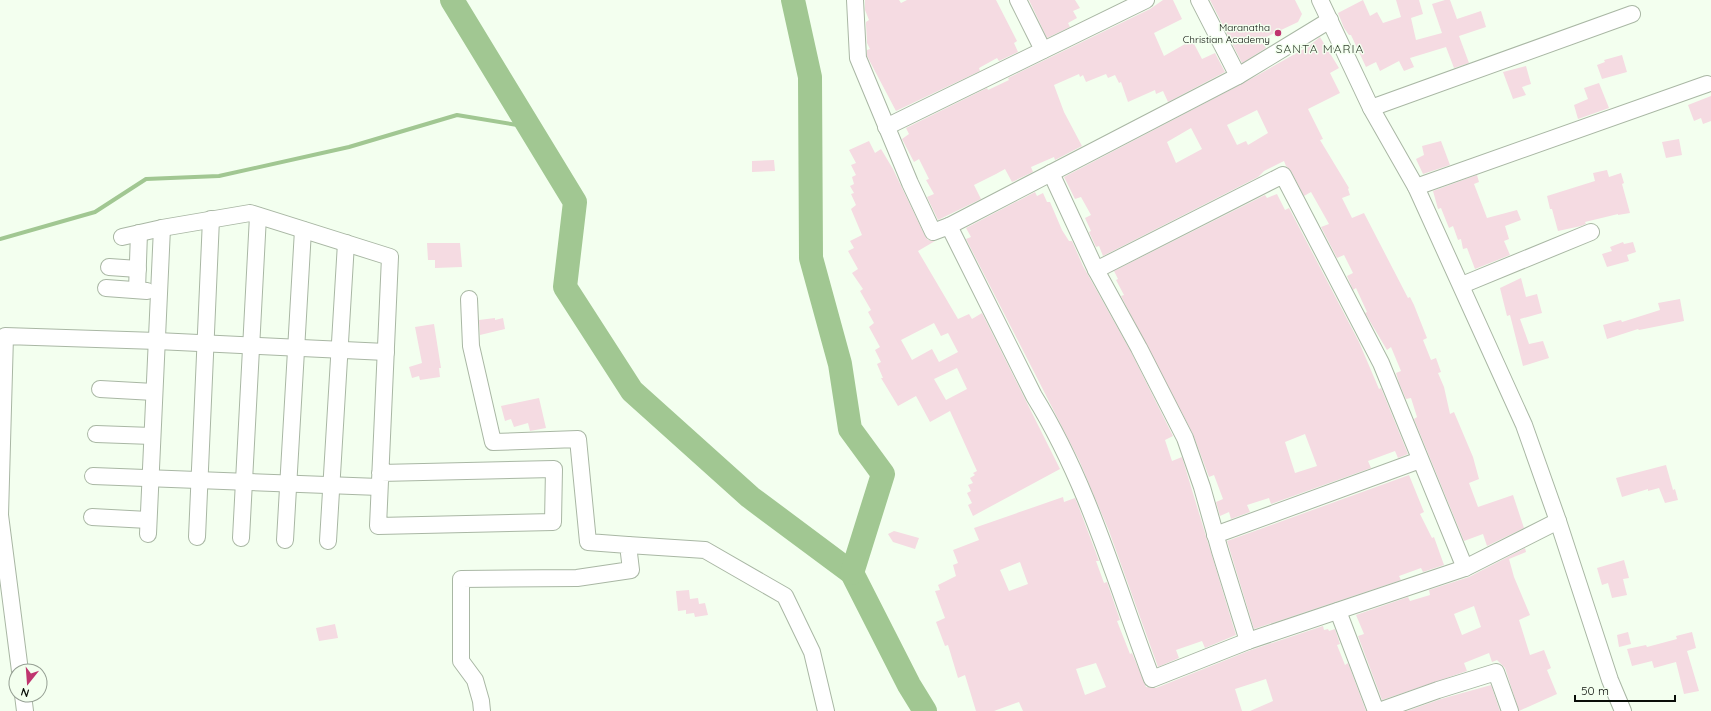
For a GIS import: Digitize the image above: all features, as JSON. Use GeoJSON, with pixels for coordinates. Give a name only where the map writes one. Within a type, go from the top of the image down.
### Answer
{"type":"FeatureCollection","features":[{"type":"Feature","properties":{"kind":"street"},"geometry":{"type":"LineString","coordinates":[[855,0],[858,58],[886,127],[933,232],[949,226],[1238,76],[1330,20]]}},
{"type":"Feature","properties":{"kind":"street"},"geometry":{"type":"LineString","coordinates":[[1018,0],[1043,50]]}},
{"type":"Feature","properties":{"kind":"street"},"geometry":{"type":"LineString","coordinates":[[886,127],[1146,0]]}},
{"type":"Feature","properties":{"kind":"street"},"geometry":{"type":"LineString","coordinates":[[1199,0],[1238,76]]}},
{"type":"Feature","properties":{"kind":"street"},"geometry":{"type":"LineString","coordinates":[[1324,1],[1330,20],[1371,108],[1416,187],[1462,285],[1524,425],[1558,520],[1610,680],[1623,711]]}},
{"type":"Feature","properties":{"kind":"street"},"geometry":{"type":"LineString","coordinates":[[1371,108],[1632,14]]}},
{"type":"Feature","properties":{"kind":"street"},"geometry":{"type":"LineString","coordinates":[[1416,187],[1707,84]]}},
{"type":"Feature","properties":{"kind":"street"},"geometry":{"type":"LineString","coordinates":[[1051,173],[1096,270],[1139,348],[1185,438],[1202,487],[1248,642]]}},
{"type":"Feature","properties":{"kind":"street"},"geometry":{"type":"LineString","coordinates":[[1096,270],[1283,175],[1381,363],[1465,568]]}},
{"type":"Feature","properties":{"kind":"street"},"geometry":{"type":"LineString","coordinates":[[94,476],[331,485],[379,480],[554,469],[553,522],[378,526],[379,480],[390,257],[250,213],[162,228],[122,237]]}},
{"type":"Feature","properties":{"kind":"street"},"geometry":{"type":"LineString","coordinates":[[241,538],[258,216]]}},
{"type":"Feature","properties":{"kind":"street"},"geometry":{"type":"LineString","coordinates":[[197,537],[211,219]]}},
{"type":"Feature","properties":{"kind":"street"},"geometry":{"type":"LineString","coordinates":[[949,226],[1034,396],[1050,421],[1074,472],[1101,538],[1152,679],[1248,642],[1465,568],[1558,520]]}},
{"type":"Feature","properties":{"kind":"street"},"geometry":{"type":"LineString","coordinates":[[92,517],[148,527],[162,228]]}},
{"type":"Feature","properties":{"kind":"street"},"geometry":{"type":"LineString","coordinates":[[285,540],[303,230]]}},
{"type":"Feature","properties":{"kind":"street"},"geometry":{"type":"LineString","coordinates":[[1462,285],[1591,232]]}},
{"type":"Feature","properties":{"kind":"street"},"geometry":{"type":"LineString","coordinates":[[137,290],[139,233]]}},
{"type":"Feature","properties":{"kind":"street"},"geometry":{"type":"LineString","coordinates":[[328,541],[346,243]]}},
{"type":"Feature","properties":{"kind":"street"},"geometry":{"type":"LineString","coordinates":[[109,267],[138,269]]}},
{"type":"Feature","properties":{"kind":"street"},"geometry":{"type":"LineString","coordinates":[[106,288],[159,291]]}},
{"type":"Feature","properties":{"kind":"street"},"geometry":{"type":"LineString","coordinates":[[469,299],[471,346],[493,442],[578,439],[588,542],[705,550],[785,596],[812,652],[826,711]]}},
{"type":"Feature","properties":{"kind":"street"},"geometry":{"type":"LineString","coordinates":[[19,663],[0,515],[5,336],[206,343],[386,352]]}},
{"type":"Feature","properties":{"kind":"street"},"geometry":{"type":"LineString","coordinates":[[100,389],[154,392]]}},
{"type":"Feature","properties":{"kind":"street"},"geometry":{"type":"LineString","coordinates":[[96,434],[152,436]]}},
{"type":"Feature","properties":{"kind":"street"},"geometry":{"type":"LineString","coordinates":[[1215,535],[1420,460]]}},
{"type":"Feature","properties":{"kind":"street"},"geometry":{"type":"LineString","coordinates":[[482,711],[475,680],[461,661],[462,579],[577,578],[631,570],[628,545]]}},
{"type":"Feature","properties":{"kind":"street"},"geometry":{"type":"LineString","coordinates":[[1338,611],[1376,711]]}},
{"type":"Feature","properties":{"kind":"street"},"geometry":{"type":"LineString","coordinates":[[1379,711],[1438,690],[1496,672],[1510,711]]}},
{"type":"Feature","properties":{"kind":"building"},"geometry":{"type":"Polygon","coordinates":[[[865,0],[899,0],[901,3],[907,0],[996,0],[1017,41],[1014,43],[1018,52],[999,61],[997,58],[979,68],[980,71],[896,111],[867,56],[867,50],[870,49],[867,43],[866,22],[869,20],[865,10],[865,0]]]}},
{"type":"Feature","properties":{"kind":"building"},"geometry":{"type":"Polygon","coordinates":[[[1029,0],[1075,0],[1080,8],[1073,11],[1077,18],[1068,23],[1070,27],[1047,38],[1029,0]]]}},
{"type":"Feature","properties":{"kind":"building"},"geometry":{"type":"Polygon","coordinates":[[[1163,0],[1173,0],[1182,19],[1154,33],[1164,56],[1192,40],[1202,59],[1215,53],[1225,72],[1168,102],[1163,91],[1156,94],[1155,90],[1128,102],[1121,82],[1119,83],[1115,75],[1108,78],[1106,74],[1086,82],[1083,75],[1080,77],[1079,74],[1054,85],[1064,112],[1082,146],[1055,160],[1054,157],[1031,167],[1033,172],[1012,182],[1005,169],[974,185],[981,199],[938,220],[927,197],[934,194],[926,180],[929,179],[919,159],[914,162],[902,139],[909,134],[906,128],[987,88],[988,90],[1009,80],[1008,78],[1150,9],[1163,0]]]}},
{"type":"Feature","properties":{"kind":"building"},"geometry":{"type":"Polygon","coordinates":[[[1210,0],[1295,0],[1302,14],[1298,22],[1262,39],[1266,48],[1242,63],[1210,0]]]}},
{"type":"Feature","properties":{"kind":"building"},"geometry":{"type":"Polygon","coordinates":[[[1363,0],[1370,16],[1377,12],[1383,23],[1401,17],[1396,0],[1419,0],[1423,14],[1411,18],[1416,40],[1442,33],[1432,4],[1445,0],[1450,0],[1457,19],[1481,11],[1486,27],[1459,36],[1469,63],[1454,68],[1446,47],[1410,58],[1414,67],[1404,71],[1399,61],[1380,71],[1376,62],[1366,67],[1351,35],[1349,35],[1344,28],[1338,13],[1363,0]]]}},
{"type":"Feature","properties":{"kind":"building"},"geometry":{"type":"Polygon","coordinates":[[[1320,37],[1339,68],[1330,73],[1340,93],[1308,109],[1323,139],[1320,140],[1349,188],[1350,195],[1342,198],[1352,218],[1364,213],[1408,298],[1410,297],[1414,305],[1427,338],[1423,340],[1431,360],[1436,358],[1441,372],[1438,373],[1444,387],[1450,414],[1454,412],[1473,457],[1479,479],[1469,483],[1478,507],[1513,495],[1524,528],[1487,546],[1483,534],[1464,541],[1414,419],[1417,417],[1411,398],[1406,399],[1399,383],[1396,373],[1401,371],[1391,347],[1387,350],[1365,313],[1367,312],[1356,288],[1353,290],[1347,276],[1353,273],[1344,255],[1337,258],[1321,227],[1329,224],[1311,192],[1304,196],[1284,161],[1264,171],[1258,177],[1103,256],[1099,246],[1096,247],[1089,232],[1091,231],[1085,218],[1091,215],[1081,197],[1075,199],[1064,177],[1242,84],[1309,46],[1320,37]],[[1257,110],[1227,125],[1237,145],[1246,141],[1248,145],[1268,133],[1257,110]],[[1191,128],[1167,142],[1176,163],[1202,149],[1191,128]]]}},
{"type":"Feature","properties":{"kind":"building"},"geometry":{"type":"Polygon","coordinates":[[[1622,55],[1627,72],[1602,79],[1597,65],[1605,62],[1604,60],[1622,55]]]}},
{"type":"Feature","properties":{"kind":"building"},"geometry":{"type":"Polygon","coordinates":[[[1526,66],[1531,84],[1522,87],[1526,95],[1513,99],[1503,72],[1526,66]]]}},
{"type":"Feature","properties":{"kind":"building"},"geometry":{"type":"Polygon","coordinates":[[[1599,83],[1609,108],[1578,119],[1574,105],[1588,99],[1584,88],[1599,83]]]}},
{"type":"Feature","properties":{"kind":"building"},"geometry":{"type":"Polygon","coordinates":[[[1711,96],[1711,121],[1703,124],[1701,118],[1694,121],[1688,105],[1711,96]]]}},
{"type":"Feature","properties":{"kind":"building"},"geometry":{"type":"Polygon","coordinates":[[[1679,139],[1682,155],[1666,158],[1662,142],[1679,139]]]}},
{"type":"Feature","properties":{"kind":"building"},"geometry":{"type":"Polygon","coordinates":[[[869,141],[875,153],[881,149],[893,169],[925,236],[928,240],[935,241],[918,251],[958,319],[969,314],[972,319],[982,313],[1060,469],[973,516],[968,505],[972,503],[967,493],[971,491],[968,485],[973,483],[970,478],[975,475],[973,473],[977,471],[950,411],[930,422],[916,396],[898,406],[881,378],[883,378],[877,364],[881,362],[875,350],[880,347],[869,327],[874,323],[868,312],[871,310],[860,291],[863,289],[852,273],[858,269],[848,251],[854,248],[850,241],[862,235],[851,209],[856,205],[851,194],[854,193],[850,186],[854,184],[852,177],[856,175],[851,165],[856,163],[849,150],[869,141]],[[934,323],[901,340],[912,360],[932,349],[939,362],[958,352],[948,333],[941,336],[934,323]],[[957,368],[934,379],[946,400],[967,389],[957,368]]]}},
{"type":"Feature","properties":{"kind":"building"},"geometry":{"type":"Polygon","coordinates":[[[1441,141],[1450,165],[1423,174],[1416,159],[1424,155],[1422,146],[1441,141]]]}},
{"type":"Feature","properties":{"kind":"building"},"geometry":{"type":"Polygon","coordinates":[[[774,160],[775,171],[752,172],[752,161],[774,160]]]}},
{"type":"Feature","properties":{"kind":"building"},"geometry":{"type":"Polygon","coordinates":[[[1607,170],[1609,177],[1621,173],[1624,183],[1622,184],[1630,213],[1618,214],[1585,222],[1586,224],[1581,226],[1558,231],[1547,196],[1595,181],[1593,173],[1607,170]]]}},
{"type":"Feature","properties":{"kind":"building"},"geometry":{"type":"Polygon","coordinates":[[[1477,175],[1479,182],[1474,184],[1487,218],[1517,210],[1521,220],[1505,226],[1509,239],[1504,241],[1510,255],[1475,269],[1467,248],[1463,249],[1461,239],[1458,240],[1453,226],[1449,228],[1441,208],[1438,209],[1433,191],[1477,175]]]}},
{"type":"Feature","properties":{"kind":"building"},"geometry":{"type":"Polygon","coordinates":[[[1035,192],[1037,196],[1043,193],[1047,202],[1050,202],[1062,230],[1069,241],[1072,241],[1083,266],[1131,352],[1173,436],[1165,440],[1172,461],[1182,457],[1236,635],[1205,648],[1202,641],[1176,650],[1179,658],[1158,667],[1109,531],[1079,460],[966,239],[971,237],[966,228],[1035,192]]]}},
{"type":"Feature","properties":{"kind":"building"},"geometry":{"type":"Polygon","coordinates":[[[1277,194],[1285,210],[1289,208],[1359,342],[1379,389],[1381,388],[1408,454],[1398,458],[1395,451],[1368,461],[1371,468],[1271,504],[1269,498],[1247,505],[1250,512],[1231,519],[1229,512],[1220,516],[1216,502],[1223,499],[1214,475],[1209,477],[1193,434],[1121,296],[1124,295],[1116,280],[1118,279],[1114,271],[1265,195],[1267,198],[1277,194]],[[1305,434],[1285,442],[1295,473],[1317,466],[1305,434]]]}},
{"type":"Feature","properties":{"kind":"building"},"geometry":{"type":"Polygon","coordinates":[[[1623,242],[1624,244],[1633,242],[1636,252],[1627,255],[1629,261],[1607,267],[1602,254],[1612,251],[1610,247],[1623,242]]]}},
{"type":"Feature","properties":{"kind":"building"},"geometry":{"type":"Polygon","coordinates":[[[427,243],[460,243],[462,267],[435,268],[435,260],[428,260],[427,243]]]}},
{"type":"Feature","properties":{"kind":"building"},"geometry":{"type":"Polygon","coordinates":[[[1521,278],[1526,297],[1537,294],[1542,313],[1520,319],[1529,344],[1543,341],[1549,358],[1523,366],[1510,315],[1507,316],[1500,288],[1521,278]]]}},
{"type":"Feature","properties":{"kind":"building"},"geometry":{"type":"Polygon","coordinates":[[[1680,299],[1684,321],[1638,329],[1607,339],[1603,325],[1621,320],[1622,322],[1660,310],[1658,303],[1680,299]]]}},
{"type":"Feature","properties":{"kind":"building"},"geometry":{"type":"Polygon","coordinates":[[[495,318],[495,320],[503,318],[505,329],[480,335],[479,320],[495,318]]]}},
{"type":"Feature","properties":{"kind":"building"},"geometry":{"type":"Polygon","coordinates":[[[434,324],[441,368],[439,368],[440,377],[420,380],[419,376],[412,378],[409,367],[422,363],[415,327],[434,324]]]}},
{"type":"Feature","properties":{"kind":"building"},"geometry":{"type":"Polygon","coordinates":[[[539,398],[546,428],[530,431],[528,423],[514,427],[511,419],[505,421],[501,406],[539,398]]]}},
{"type":"Feature","properties":{"kind":"building"},"geometry":{"type":"Polygon","coordinates":[[[1666,465],[1673,490],[1675,489],[1678,500],[1665,503],[1659,488],[1648,491],[1648,489],[1622,497],[1616,478],[1666,465]]]}},
{"type":"Feature","properties":{"kind":"building"},"geometry":{"type":"Polygon","coordinates":[[[1409,475],[1424,512],[1420,514],[1432,538],[1434,537],[1444,565],[1423,572],[1421,568],[1399,576],[1401,580],[1254,629],[1227,541],[1409,475]]]}},
{"type":"Feature","properties":{"kind":"building"},"geometry":{"type":"Polygon","coordinates":[[[1063,497],[1064,502],[1075,498],[1099,561],[1096,561],[1104,583],[1107,582],[1120,620],[1117,621],[1130,654],[1132,653],[1146,687],[1156,688],[1251,650],[1323,626],[1324,630],[1328,629],[1329,631],[1335,629],[1340,644],[1337,645],[1345,665],[1348,663],[1366,711],[1250,711],[1273,701],[1266,679],[1235,689],[1242,711],[1023,711],[1019,702],[994,711],[976,711],[965,675],[958,678],[948,645],[945,646],[936,622],[945,618],[935,591],[940,590],[938,585],[956,576],[953,565],[958,563],[953,550],[979,540],[974,528],[1063,497]],[[1020,562],[1000,570],[1009,591],[1028,584],[1020,562]],[[1096,663],[1076,669],[1085,695],[1106,687],[1096,663]]]}},
{"type":"Feature","properties":{"kind":"building"},"geometry":{"type":"Polygon","coordinates":[[[894,531],[919,538],[915,549],[893,542],[888,534],[894,531]]]}},
{"type":"Feature","properties":{"kind":"building"},"geometry":{"type":"Polygon","coordinates":[[[1525,548],[1526,552],[1509,559],[1514,577],[1530,615],[1519,620],[1530,655],[1544,650],[1551,668],[1547,670],[1557,694],[1519,711],[1505,668],[1497,660],[1492,662],[1489,653],[1464,663],[1467,671],[1382,700],[1358,636],[1364,634],[1356,615],[1408,597],[1410,601],[1430,595],[1429,590],[1469,577],[1525,548]],[[1474,606],[1454,614],[1462,635],[1481,627],[1474,606]]]}},
{"type":"Feature","properties":{"kind":"building"},"geometry":{"type":"Polygon","coordinates":[[[1624,560],[1629,578],[1623,579],[1627,595],[1612,598],[1608,583],[1602,585],[1597,568],[1624,560]]]}},
{"type":"Feature","properties":{"kind":"building"},"geometry":{"type":"Polygon","coordinates":[[[689,590],[690,599],[698,598],[699,604],[705,603],[708,615],[695,617],[694,613],[686,614],[686,610],[678,611],[676,591],[689,590]]]}},
{"type":"Feature","properties":{"kind":"building"},"geometry":{"type":"Polygon","coordinates":[[[335,624],[338,638],[319,641],[316,628],[335,624]]]}},
{"type":"Feature","properties":{"kind":"building"},"geometry":{"type":"Polygon","coordinates":[[[1628,632],[1631,644],[1619,647],[1617,635],[1628,632]]]}},
{"type":"Feature","properties":{"kind":"building"},"geometry":{"type":"Polygon","coordinates":[[[1692,632],[1696,648],[1687,651],[1699,691],[1684,694],[1676,662],[1654,668],[1652,661],[1632,666],[1627,649],[1646,645],[1647,647],[1677,639],[1676,636],[1692,632]]]}},
{"type":"Feature","properties":{"kind":"building"},"geometry":{"type":"Polygon","coordinates":[[[1491,685],[1500,711],[1407,711],[1441,699],[1491,685]]]}},
{"type":"Feature","properties":{"kind":"waterway"},"geometry":{"type":"LineString","coordinates":[[452,0],[575,202],[565,287],[632,391],[750,497],[852,573],[909,685],[925,711]]}},
{"type":"Feature","properties":{"kind":"waterway"},"geometry":{"type":"LineString","coordinates":[[793,0],[810,77],[811,258],[840,364],[850,429],[883,474],[852,573]]}},
{"type":"Feature","properties":{"kind":"waterway"},"geometry":{"type":"LineString","coordinates":[[0,239],[95,212],[146,179],[219,176],[349,147],[457,115],[529,127]]}},
{"type":"Feature","properties":{"kind":"place","name":"Maranatha Christian Academy"},"geometry":{"type":"Point","coordinates":[1278,33]}},
{"type":"Feature","properties":{"kind":"district","name":"SANTA MARIA"},"geometry":{"type":"Point","coordinates":[1320,49]}}]}
